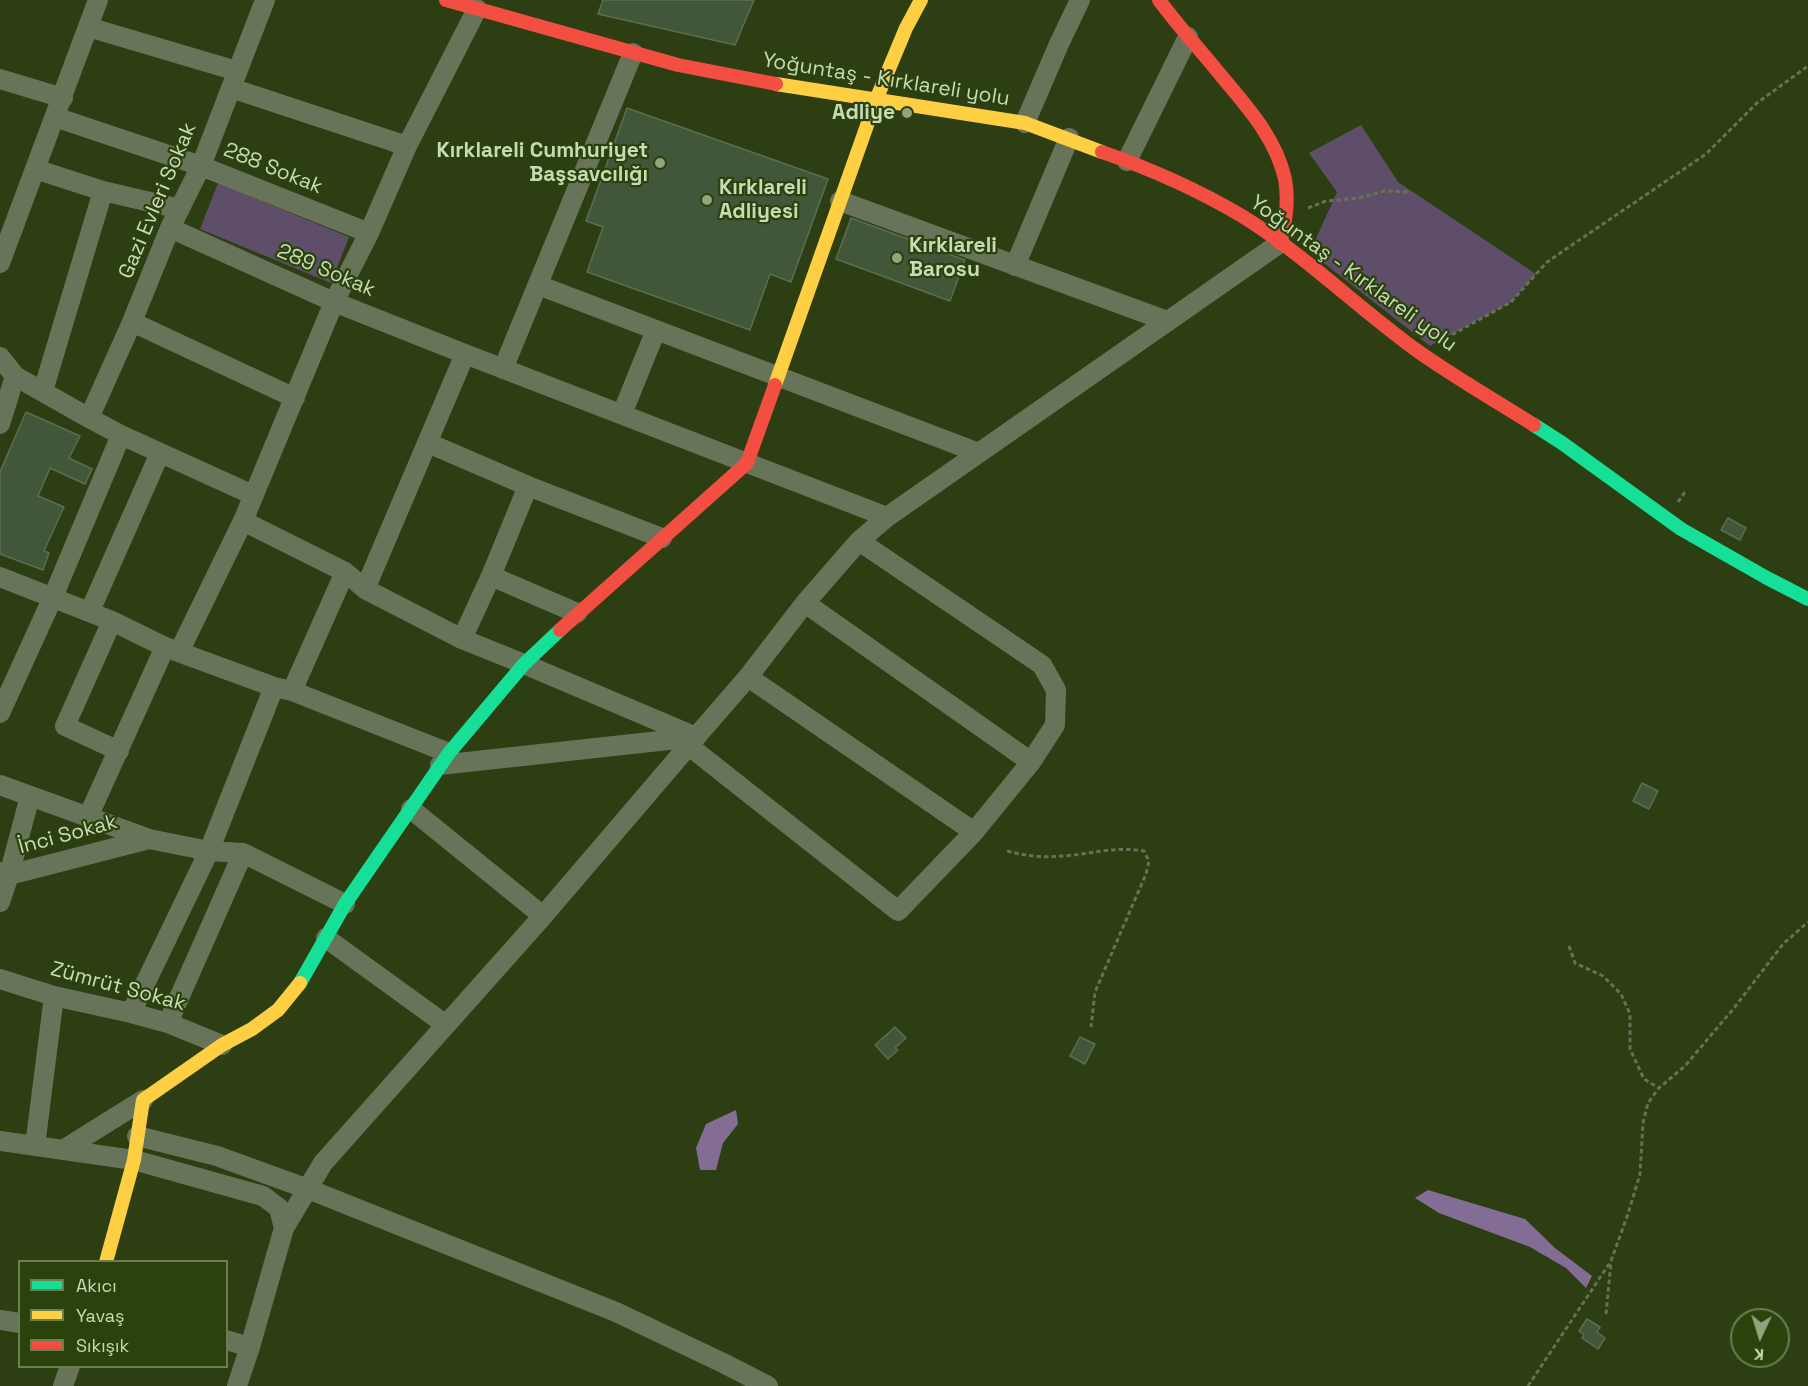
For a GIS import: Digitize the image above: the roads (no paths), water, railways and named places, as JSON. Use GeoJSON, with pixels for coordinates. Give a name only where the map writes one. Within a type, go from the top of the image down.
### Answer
{"type":"FeatureCollection","features":[{"type":"Feature","properties":{"kind":"street"},"geometry":{"type":"LineString","coordinates":[[0,263],[98,0]]}},
{"type":"Feature","properties":{"kind":"street","name":"Gazi Evleri Sokak"},"geometry":{"type":"LineString","coordinates":[[89,418],[170,228],[201,166],[265,0]]}},
{"type":"Feature","properties":{"kind":"street","name":"Yoğuntaş - Kırklareli yolu"},"geometry":{"type":"LineString","coordinates":[[446,0],[678,65],[758,81],[1025,123],[1069,138],[1194,190],[1243,217],[1280,243],[1419,352],[1562,442],[1681,529],[1808,599]]}},
{"type":"Feature","properties":{"kind":"street"},"geometry":{"type":"LineString","coordinates":[[63,1150],[278,1010],[301,982],[345,904],[445,759],[524,664],[577,613],[747,463],[876,100],[906,28],[921,0]]}},
{"type":"Feature","properties":{"kind":"street"},"geometry":{"type":"LineString","coordinates":[[1025,123],[1080,0]]}},
{"type":"Feature","properties":{"kind":"street"},"geometry":{"type":"LineString","coordinates":[[237,1386],[284,1228],[323,1163],[543,916],[748,677],[805,603],[859,541],[887,517],[1280,243],[1287,216],[1287,196],[1274,146],[1260,123],[1159,0]]}},
{"type":"Feature","properties":{"kind":"street"},"geometry":{"type":"LineString","coordinates":[[88,817],[119,751],[243,521],[334,302],[369,233],[407,146],[477,9]]}},
{"type":"Feature","properties":{"kind":"street"},"geometry":{"type":"LineString","coordinates":[[88,27],[407,146]]}},
{"type":"Feature","properties":{"kind":"street"},"geometry":{"type":"LineString","coordinates":[[1127,161],[1188,37]]}},
{"type":"Feature","properties":{"kind":"street"},"geometry":{"type":"LineString","coordinates":[[503,369],[633,53]]}},
{"type":"Feature","properties":{"kind":"street"},"geometry":{"type":"LineString","coordinates":[[0,79],[63,98]]}},
{"type":"Feature","properties":{"kind":"street","name":"288 Sokak"},"geometry":{"type":"LineString","coordinates":[[55,117],[201,166],[369,233]]}},
{"type":"Feature","properties":{"kind":"street"},"geometry":{"type":"LineString","coordinates":[[1016,266],[1069,138]]}},
{"type":"Feature","properties":{"kind":"street"},"geometry":{"type":"LineString","coordinates":[[35,170],[103,191],[180,209]]}},
{"type":"Feature","properties":{"kind":"street"},"geometry":{"type":"LineString","coordinates":[[43,392],[103,191]]}},
{"type":"Feature","properties":{"kind":"street"},"geometry":{"type":"LineString","coordinates":[[840,201],[1167,321]]}},
{"type":"Feature","properties":{"kind":"street","name":"289 Sokak"},"geometry":{"type":"LineString","coordinates":[[170,228],[334,302],[887,517]]}},
{"type":"Feature","properties":{"kind":"street"},"geometry":{"type":"LineString","coordinates":[[538,285],[979,453]]}},
{"type":"Feature","properties":{"kind":"street"},"geometry":{"type":"LineString","coordinates":[[132,321],[295,398]]}},
{"type":"Feature","properties":{"kind":"street"},"geometry":{"type":"LineString","coordinates":[[622,414],[656,330]]}},
{"type":"Feature","properties":{"kind":"street"},"geometry":{"type":"LineString","coordinates":[[365,589],[465,354]]}},
{"type":"Feature","properties":{"kind":"street"},"geometry":{"type":"LineString","coordinates":[[0,357],[15,376],[89,418],[253,495]]}},
{"type":"Feature","properties":{"kind":"street"},"geometry":{"type":"LineString","coordinates":[[0,424],[15,376]]}},
{"type":"Feature","properties":{"kind":"street"},"geometry":{"type":"LineString","coordinates":[[0,713],[53,597],[121,435]]}},
{"type":"Feature","properties":{"kind":"street"},"geometry":{"type":"LineString","coordinates":[[428,443],[528,486],[662,538]]}},
{"type":"Feature","properties":{"kind":"street"},"geometry":{"type":"LineString","coordinates":[[90,611],[160,453]]}},
{"type":"Feature","properties":{"kind":"street"},"geometry":{"type":"LineString","coordinates":[[462,639],[528,486]]}},
{"type":"Feature","properties":{"kind":"street"},"geometry":{"type":"LineString","coordinates":[[243,521],[345,572],[365,589],[462,639],[524,664],[693,741],[898,911],[974,832],[1031,762],[1055,725],[1056,690],[1042,665],[859,541]]}},
{"type":"Feature","properties":{"kind":"street"},"geometry":{"type":"LineString","coordinates":[[131,1012],[283,689],[345,572]]}},
{"type":"Feature","properties":{"kind":"street"},"geometry":{"type":"LineString","coordinates":[[491,576],[577,613]]}},
{"type":"Feature","properties":{"kind":"street"},"geometry":{"type":"LineString","coordinates":[[0,577],[90,611],[172,650],[283,689],[445,759],[693,741]]}},
{"type":"Feature","properties":{"kind":"street"},"geometry":{"type":"LineString","coordinates":[[805,603],[1031,762]]}},
{"type":"Feature","properties":{"kind":"street"},"geometry":{"type":"LineString","coordinates":[[112,621],[65,726],[119,751]]}},
{"type":"Feature","properties":{"kind":"street"},"geometry":{"type":"LineString","coordinates":[[748,677],[974,832]]}},
{"type":"Feature","properties":{"kind":"street"},"geometry":{"type":"LineString","coordinates":[[0,785],[149,838],[243,854],[345,904]]}},
{"type":"Feature","properties":{"kind":"street"},"geometry":{"type":"LineString","coordinates":[[0,902],[5,873],[30,796]]}},
{"type":"Feature","properties":{"kind":"street"},"geometry":{"type":"LineString","coordinates":[[411,809],[543,916]]}},
{"type":"Feature","properties":{"kind":"street","name":"İnci Sokak"},"geometry":{"type":"LineString","coordinates":[[5,873],[149,838]]}},
{"type":"Feature","properties":{"kind":"street"},"geometry":{"type":"LineString","coordinates":[[168,1023],[243,854]]}},
{"type":"Feature","properties":{"kind":"street"},"geometry":{"type":"LineString","coordinates":[[326,938],[446,1025]]}},
{"type":"Feature","properties":{"kind":"street","name":"Zümrüt Sokak"},"geometry":{"type":"LineString","coordinates":[[0,978],[54,996],[131,1012],[168,1023],[222,1045]]}},
{"type":"Feature","properties":{"kind":"street"},"geometry":{"type":"LineString","coordinates":[[35,1146],[54,996]]}},
{"type":"Feature","properties":{"kind":"street"},"geometry":{"type":"LineString","coordinates":[[107,1260],[134,1160],[143,1100]]}},
{"type":"Feature","properties":{"kind":"street"},"geometry":{"type":"LineString","coordinates":[[137,1136],[217,1156],[308,1189],[616,1312],[768,1386]]}},
{"type":"Feature","properties":{"kind":"street"},"geometry":{"type":"LineString","coordinates":[[0,1142],[134,1160],[263,1196],[279,1208],[284,1228]]}},
{"type":"Feature","properties":{"kind":"street"},"geometry":{"type":"LineString","coordinates":[[0,1320],[18,1323]]}},
{"type":"Feature","properties":{"kind":"street"},"geometry":{"type":"LineString","coordinates":[[228,1341],[250,1347]]}},
{"type":"Feature","properties":{"kind":"street"},"geometry":{"type":"LineString","coordinates":[[63,1386],[69,1368]]}},
{"type":"Feature","properties":{"kind":"place","name":"Adliye"},"geometry":{"type":"Point","coordinates":[907,113]}},
{"type":"Feature","properties":{"kind":"place","name":"Kırklareli Cumhuriyet Başsavcılığı"},"geometry":{"type":"Point","coordinates":[660,163]}},
{"type":"Feature","properties":{"kind":"place","name":"Kırklareli Adliyesi"},"geometry":{"type":"Point","coordinates":[707,200]}},
{"type":"Feature","properties":{"kind":"place","name":"Kırklareli Barosu"},"geometry":{"type":"Point","coordinates":[897,258]}}]}
